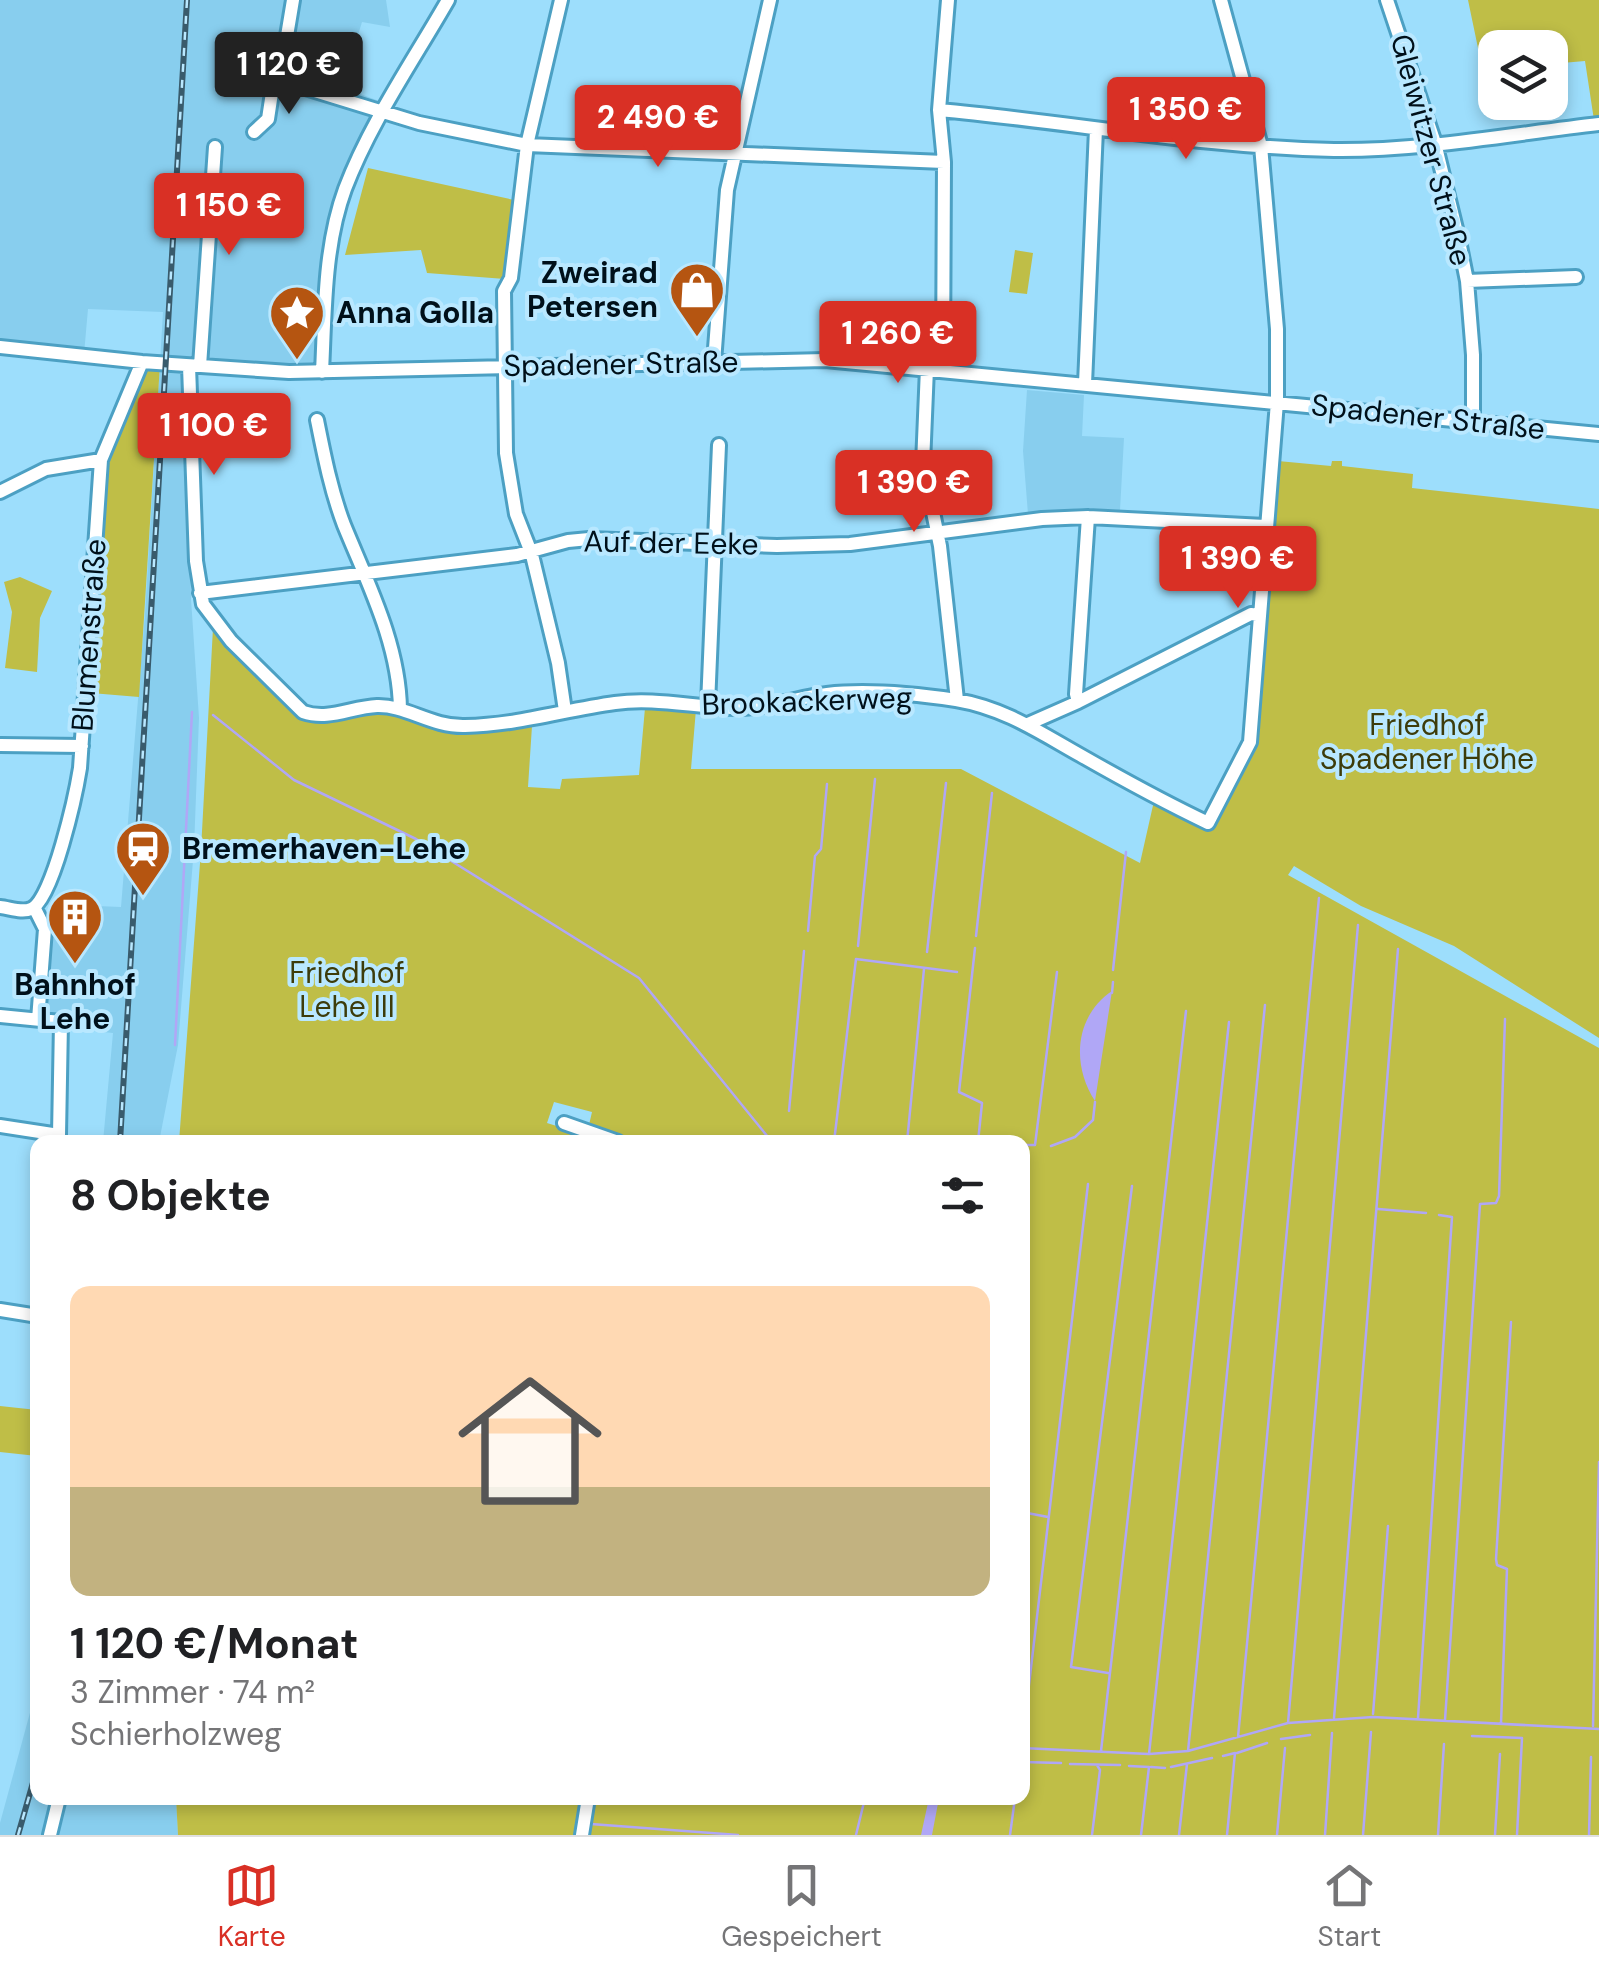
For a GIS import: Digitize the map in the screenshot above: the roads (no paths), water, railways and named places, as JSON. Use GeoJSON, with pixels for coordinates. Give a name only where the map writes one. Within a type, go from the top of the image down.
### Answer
{"type":"FeatureCollection","features":[{"type":"Feature","properties":{"kind":"street"},"geometry":{"type":"LineString","coordinates":[[254,132],[268,118],[293,0]]}},
{"type":"Feature","properties":{"kind":"street"},"geometry":{"type":"LineString","coordinates":[[322,372],[326,282],[344,190],[448,0]]}},
{"type":"Feature","properties":{"kind":"street"},"geometry":{"type":"LineString","coordinates":[[561,0],[526,145],[511,278],[504,291],[504,367],[508,468],[516,514],[530,549],[558,664],[565,712]]}},
{"type":"Feature","properties":{"kind":"street"},"geometry":{"type":"LineString","coordinates":[[714,362],[727,190],[770,0]]}},
{"type":"Feature","properties":{"kind":"street"},"geometry":{"type":"LineString","coordinates":[[942,370],[944,162],[940,110],[948,0]]}},
{"type":"Feature","properties":{"kind":"street"},"geometry":{"type":"LineString","coordinates":[[1028,724],[1252,614],[1259,615],[1277,402],[1277,329],[1261,146],[1222,0]]}},
{"type":"Feature","properties":{"kind":"street","name":"Gleiwitzer Straße"},"geometry":{"type":"LineString","coordinates":[[1387,0],[1436,143],[1467,281],[1473,421]]}},
{"type":"Feature","properties":{"kind":"street"},"geometry":{"type":"LineString","coordinates":[[282,66],[292,84],[419,123],[526,145],[944,162]]}},
{"type":"Feature","properties":{"kind":"street"},"geometry":{"type":"LineString","coordinates":[[940,110],[1168,139],[1337,150],[1599,124]]}},
{"type":"Feature","properties":{"kind":"street"},"geometry":{"type":"LineString","coordinates":[[1086,384],[1096,129]]}},
{"type":"Feature","properties":{"kind":"street"},"geometry":{"type":"LineString","coordinates":[[200,592],[194,366],[215,148]]}},
{"type":"Feature","properties":{"kind":"street"},"geometry":{"type":"LineString","coordinates":[[1467,281],[1576,277]]}},
{"type":"Feature","properties":{"kind":"street","name":"Spadener Straße"},"geometry":{"type":"LineString","coordinates":[[0,347],[142,362],[322,372],[825,360],[1599,434]]}},
{"type":"Feature","properties":{"kind":"street","name":"Blumenstraße"},"geometry":{"type":"LineString","coordinates":[[34,907],[44,896],[73,812],[82,746],[101,460],[142,362]]}},
{"type":"Feature","properties":{"kind":"street"},"geometry":{"type":"LineString","coordinates":[[927,368],[923,464],[940,546],[957,700]]}},
{"type":"Feature","properties":{"kind":"street"},"geometry":{"type":"LineString","coordinates":[[317,420],[330,482],[386,632],[400,688],[400,709]]}},
{"type":"Feature","properties":{"kind":"street"},"geometry":{"type":"LineString","coordinates":[[708,706],[720,446]]}},
{"type":"Feature","properties":{"kind":"street"},"geometry":{"type":"LineString","coordinates":[[0,492],[46,469],[101,460]]}},
{"type":"Feature","properties":{"kind":"street"},"geometry":{"type":"LineString","coordinates":[[1078,702],[1088,517]]}},
{"type":"Feature","properties":{"kind":"street","name":"Auf der Eeke"},"geometry":{"type":"LineString","coordinates":[[200,592],[517,554],[589,539],[850,544],[1042,519],[1088,517],[1265,526]]}},
{"type":"Feature","properties":{"kind":"street","name":"Brookackerweg"},"geometry":{"type":"LineString","coordinates":[[200,592],[203,604],[231,640],[303,712],[316,716],[378,706],[400,709],[425,721],[461,726],[522,722],[620,702],[739,708],[830,694],[894,694],[957,700],[993,709],[1028,724],[1150,794],[1208,822],[1250,742],[1259,615]]}},
{"type":"Feature","properties":{"kind":"street"},"geometry":{"type":"LineString","coordinates":[[0,746],[82,746]]}},
{"type":"Feature","properties":{"kind":"street"},"geometry":{"type":"LineString","coordinates":[[0,906],[24,910],[34,907],[45,930],[38,1020]]}},
{"type":"Feature","properties":{"kind":"street"},"geometry":{"type":"LineString","coordinates":[[0,1016],[61,1022],[59,1134],[0,1126]]}},
{"type":"Feature","properties":{"kind":"street"},"geometry":{"type":"LineString","coordinates":[[564,1122],[599,1135]]}},
{"type":"Feature","properties":{"kind":"street"},"geometry":{"type":"LineString","coordinates":[[0,1310],[30,1315]]}},
{"type":"Feature","properties":{"kind":"street"},"geometry":{"type":"LineString","coordinates":[[50,1835],[57,1805]]}},
{"type":"Feature","properties":{"kind":"street"},"geometry":{"type":"LineString","coordinates":[[582,1835],[587,1805]]}},
{"type":"Feature","properties":{"kind":"waterway"},"geometry":{"type":"LineString","coordinates":[[175,1045],[192,712]]}},
{"type":"Feature","properties":{"kind":"waterway"},"geometry":{"type":"LineString","coordinates":[[213,715],[294,780],[416,839],[639,978],[766,1135]]}},
{"type":"Feature","properties":{"kind":"waterway"},"geometry":{"type":"LineString","coordinates":[[858,946],[875,779]]}},
{"type":"Feature","properties":{"kind":"waterway"},"geometry":{"type":"LineString","coordinates":[[927,952],[946,783]]}},
{"type":"Feature","properties":{"kind":"waterway"},"geometry":{"type":"LineString","coordinates":[[808,931],[827,784]]}},
{"type":"Feature","properties":{"kind":"waterway"},"geometry":{"type":"LineString","coordinates":[[976,936],[992,793]]}},
{"type":"Feature","properties":{"kind":"waterway"},"geometry":{"type":"LineString","coordinates":[[1113,970],[1126,852]]}},
{"type":"Feature","properties":{"kind":"waterway"},"geometry":{"type":"LineString","coordinates":[[1238,1737],[1319,898]]}},
{"type":"Feature","properties":{"kind":"waterway"},"geometry":{"type":"LineString","coordinates":[[1288,1723],[1358,925]]}},
{"type":"Feature","properties":{"kind":"waterway"},"geometry":{"type":"LineString","coordinates":[[975,948],[959,1092],[982,1103],[979,1135]]}},
{"type":"Feature","properties":{"kind":"waterway"},"geometry":{"type":"LineString","coordinates":[[1334,1718],[1398,949]]}},
{"type":"Feature","properties":{"kind":"waterway"},"geometry":{"type":"LineString","coordinates":[[789,1111],[804,951]]}},
{"type":"Feature","properties":{"kind":"waterway"},"geometry":{"type":"LineString","coordinates":[[835,1135],[856,959],[957,972]]}},
{"type":"Feature","properties":{"kind":"waterway"},"geometry":{"type":"LineString","coordinates":[[908,1135],[924,969]]}},
{"type":"Feature","properties":{"kind":"waterway"},"geometry":{"type":"LineString","coordinates":[[1030,1145],[1035,1145],[1057,972]]}},
{"type":"Feature","properties":{"kind":"waterway"},"geometry":{"type":"LineString","coordinates":[[1112,993],[1113,982]]}},
{"type":"Feature","properties":{"kind":"waterway"},"geometry":{"type":"LineString","coordinates":[[1188,1751],[1265,1005]]}},
{"type":"Feature","properties":{"kind":"waterway"},"geometry":{"type":"LineString","coordinates":[[1101,1751],[1186,1011]]}},
{"type":"Feature","properties":{"kind":"waterway"},"geometry":{"type":"LineString","coordinates":[[1445,1720],[1480,1204],[1496,1203],[1499,1196],[1505,1019]]}},
{"type":"Feature","properties":{"kind":"waterway"},"geometry":{"type":"LineString","coordinates":[[1149,1754],[1229,1022]]}},
{"type":"Feature","properties":{"kind":"waterway"},"geometry":{"type":"LineString","coordinates":[[1051,1146],[1075,1137],[1093,1120],[1095,1102]]}},
{"type":"Feature","properties":{"kind":"waterway"},"geometry":{"type":"LineString","coordinates":[[1030,1676],[1088,1184]]}},
{"type":"Feature","properties":{"kind":"waterway"},"geometry":{"type":"LineString","coordinates":[[1108,1673],[1071,1667],[1132,1186]]}},
{"type":"Feature","properties":{"kind":"waterway"},"geometry":{"type":"LineString","coordinates":[[1378,1209],[1426,1213]]}},
{"type":"Feature","properties":{"kind":"waterway"},"geometry":{"type":"LineString","coordinates":[[1418,1718],[1452,1217],[1439,1215]]}},
{"type":"Feature","properties":{"kind":"waterway"},"geometry":{"type":"LineString","coordinates":[[1501,1723],[1507,1569],[1497,1565],[1496,1559],[1511,1322]]}},
{"type":"Feature","properties":{"kind":"waterway"},"geometry":{"type":"LineString","coordinates":[[1593,1726],[1599,1462]]}},
{"type":"Feature","properties":{"kind":"waterway"},"geometry":{"type":"LineString","coordinates":[[1030,1514],[1048,1517]]}},
{"type":"Feature","properties":{"kind":"waterway"},"geometry":{"type":"LineString","coordinates":[[1373,1714],[1388,1526]]}},
{"type":"Feature","properties":{"kind":"waterway"},"geometry":{"type":"LineString","coordinates":[[1030,1748],[1149,1754],[1188,1751],[1288,1723],[1373,1717],[1599,1729]]}},
{"type":"Feature","properties":{"kind":"waterway"},"geometry":{"type":"LineString","coordinates":[[1363,1835],[1371,1732]]}},
{"type":"Feature","properties":{"kind":"waterway"},"geometry":{"type":"LineString","coordinates":[[1325,1835],[1332,1733]]}},
{"type":"Feature","properties":{"kind":"waterway"},"geometry":{"type":"LineString","coordinates":[[1281,1739],[1310,1735]]}},
{"type":"Feature","properties":{"kind":"waterway"},"geometry":{"type":"LineString","coordinates":[[1472,1736],[1522,1738],[1517,1835]]}},
{"type":"Feature","properties":{"kind":"waterway"},"geometry":{"type":"LineString","coordinates":[[1237,1753],[1267,1743]]}},
{"type":"Feature","properties":{"kind":"waterway"},"geometry":{"type":"LineString","coordinates":[[1438,1835],[1444,1744]]}},
{"type":"Feature","properties":{"kind":"waterway"},"geometry":{"type":"LineString","coordinates":[[1277,1835],[1285,1748]]}},
{"type":"Feature","properties":{"kind":"waterway"},"geometry":{"type":"LineString","coordinates":[[1223,1756],[1235,1753],[1227,1835]]}},
{"type":"Feature","properties":{"kind":"waterway"},"geometry":{"type":"LineString","coordinates":[[1495,1835],[1500,1754]]}},
{"type":"Feature","properties":{"kind":"waterway"},"geometry":{"type":"LineString","coordinates":[[1589,1835],[1591,1757]]}},
{"type":"Feature","properties":{"kind":"waterway"},"geometry":{"type":"LineString","coordinates":[[1171,1767],[1212,1758]]}},
{"type":"Feature","properties":{"kind":"waterway"},"geometry":{"type":"LineString","coordinates":[[1030,1762],[1061,1763]]}},
{"type":"Feature","properties":{"kind":"waterway"},"geometry":{"type":"LineString","coordinates":[[1070,1764],[1120,1765]]}},
{"type":"Feature","properties":{"kind":"waterway"},"geometry":{"type":"LineString","coordinates":[[1179,1835],[1187,1764]]}},
{"type":"Feature","properties":{"kind":"waterway"},"geometry":{"type":"LineString","coordinates":[[1092,1835],[1100,1770],[1097,1765]]}},
{"type":"Feature","properties":{"kind":"waterway"},"geometry":{"type":"LineString","coordinates":[[1129,1766],[1149,1767],[1141,1835]]}},
{"type":"Feature","properties":{"kind":"waterway"},"geometry":{"type":"LineString","coordinates":[[1151,1767],[1165,1768]]}},
{"type":"Feature","properties":{"kind":"waterway"},"geometry":{"type":"LineString","coordinates":[[856,1835],[863,1805]]}},
{"type":"Feature","properties":{"kind":"waterway"},"geometry":{"type":"LineString","coordinates":[[1010,1835],[1014,1805]]}},
{"type":"Feature","properties":{"kind":"waterway"},"geometry":{"type":"LineString","coordinates":[[591,1824],[738,1835]]}},
{"type":"Feature","properties":{"kind":"railway"},"geometry":{"type":"LineString","coordinates":[[120,1135],[187,0]]}},
{"type":"Feature","properties":{"kind":"railway"},"geometry":{"type":"LineString","coordinates":[[18,1835],[30,1793]]}},
{"type":"Feature","properties":{"kind":"place","name":"Zweirad Petersen"},"geometry":{"type":"Point","coordinates":[697,339]}},
{"type":"Feature","properties":{"kind":"place","name":"Anna Golla"},"geometry":{"type":"Point","coordinates":[297,362]}},
{"type":"Feature","properties":{"kind":"place","name":"Bremerhaven-Lehe"},"geometry":{"type":"Point","coordinates":[143,898]}},
{"type":"Feature","properties":{"kind":"place","name":"Bahnhof Lehe"},"geometry":{"type":"Point","coordinates":[75,966]}},
{"type":"Feature","properties":{"kind":"park label","name":"Friedhof Spadener Höhe"},"geometry":{"type":"Point","coordinates":[1427,742]}},
{"type":"Feature","properties":{"kind":"park label","name":"Friedhof Lehe III"},"geometry":{"type":"Point","coordinates":[347,990]}}]}
